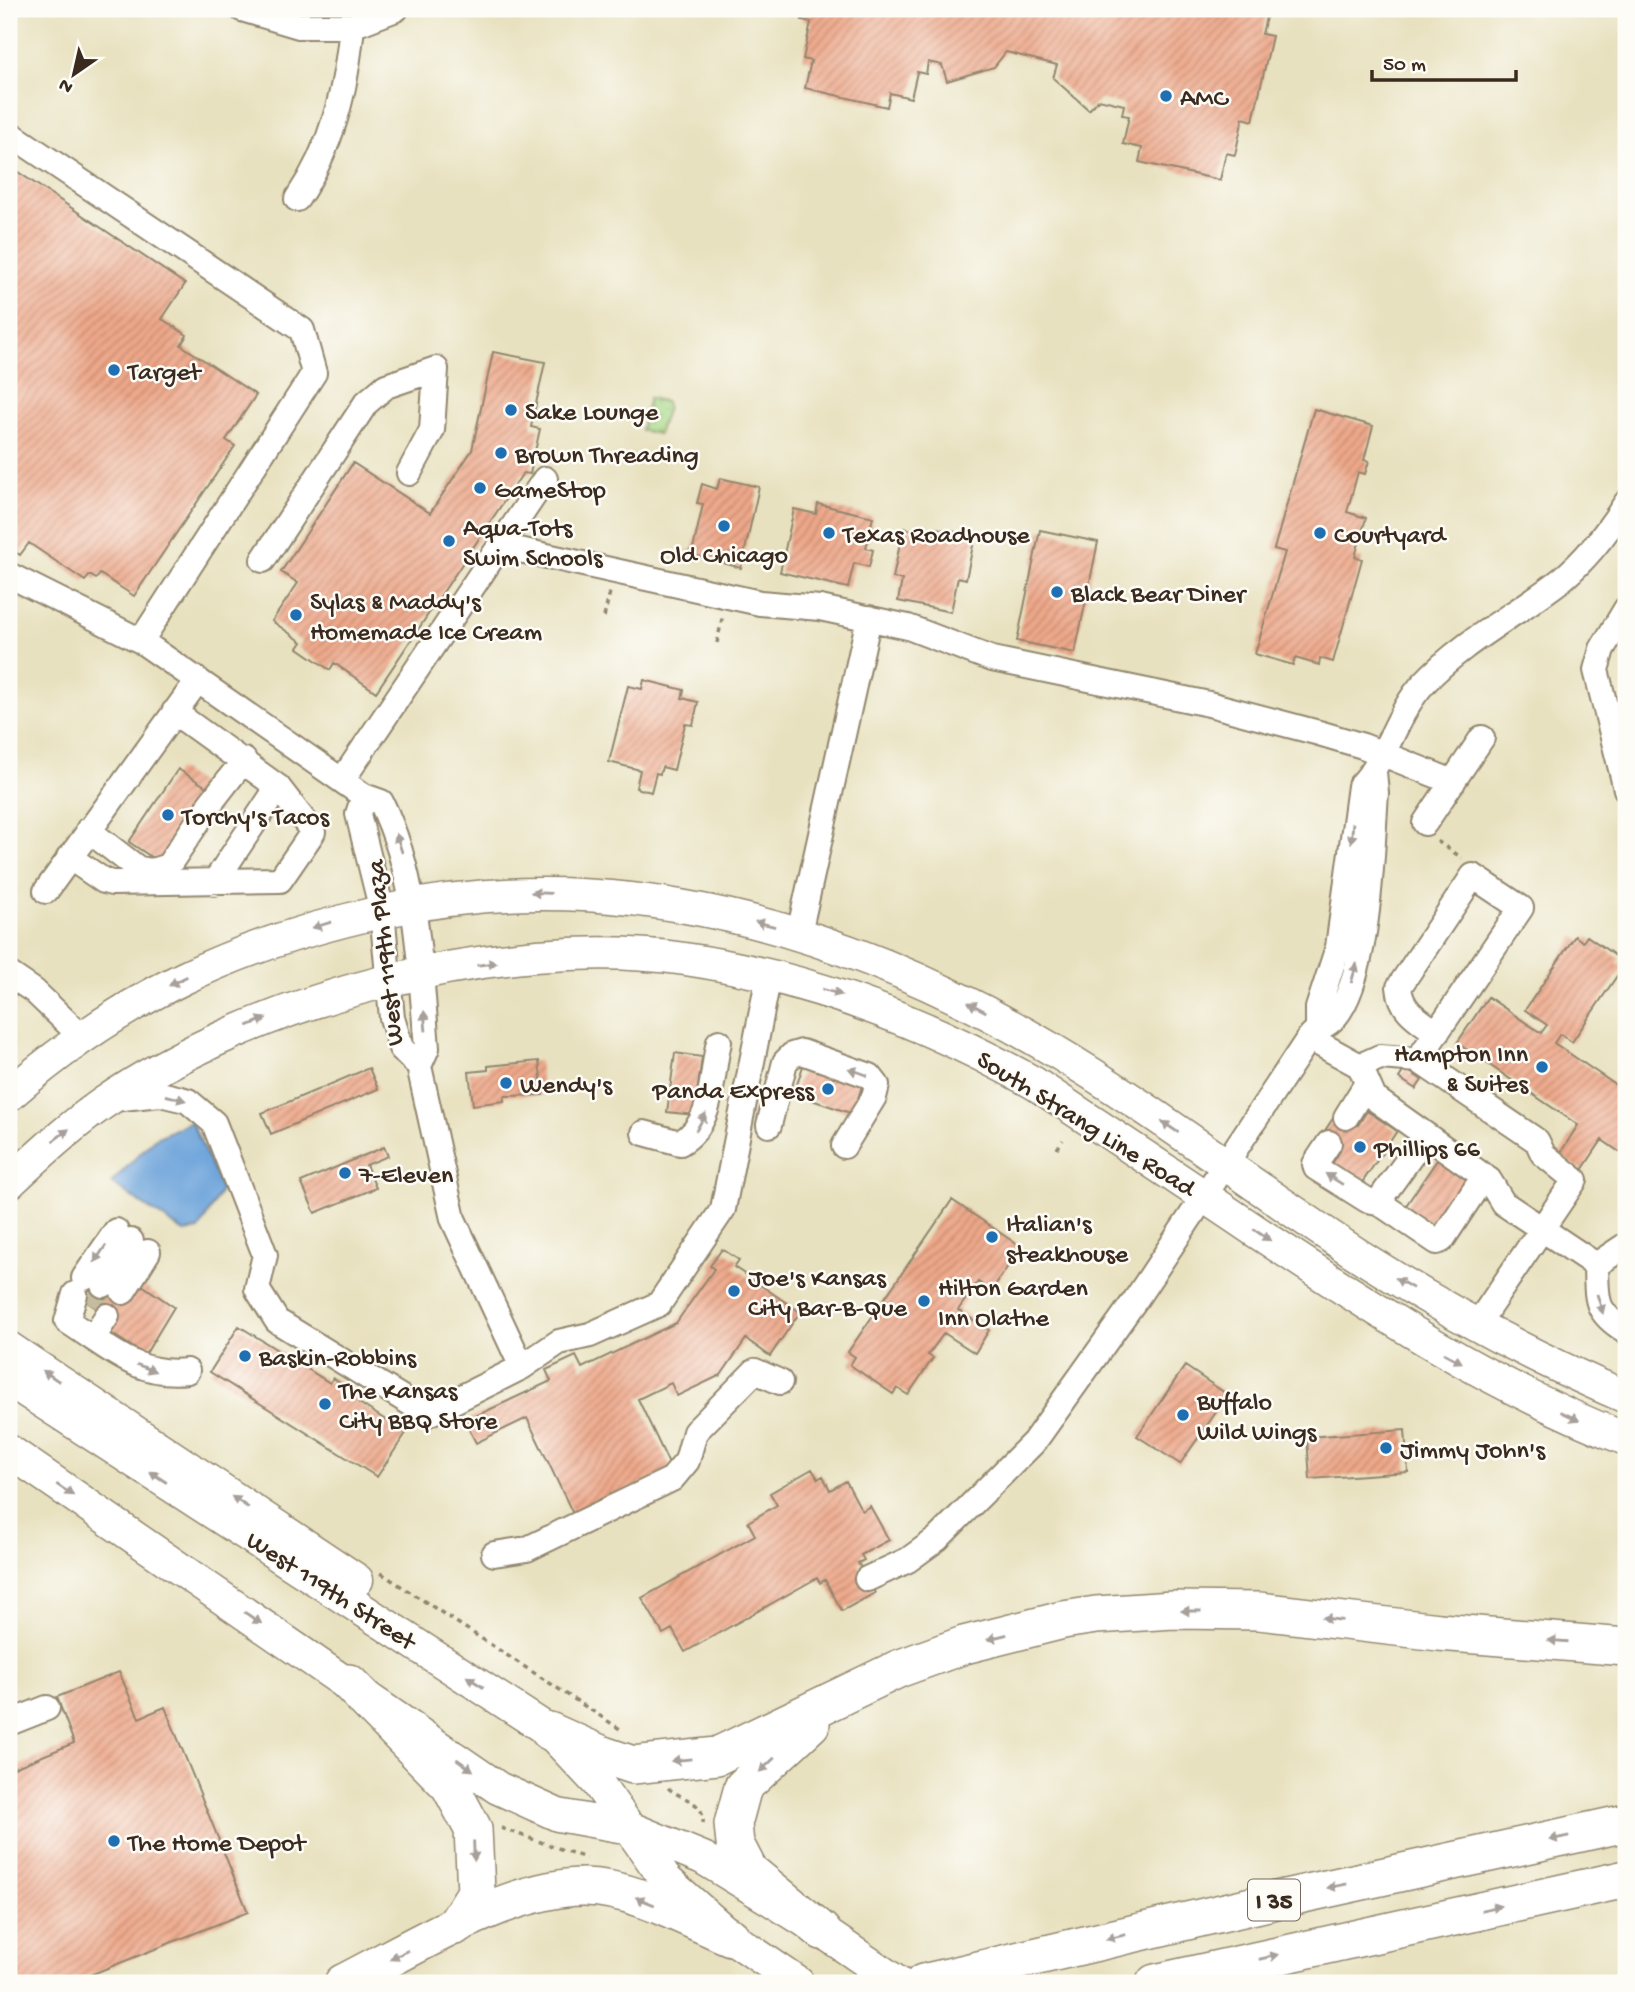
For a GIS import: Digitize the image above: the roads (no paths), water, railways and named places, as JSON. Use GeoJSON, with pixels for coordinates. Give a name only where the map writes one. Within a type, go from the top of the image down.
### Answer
{"type":"FeatureCollection","features":[{"type":"Feature","properties":{"kind":"highway"},"geometry":{"type":"LineString","coordinates":[[549,1731],[633,1765],[717,1756],[835,1702],[898,1669],[964,1645],[1096,1615],[1173,1611],[1259,1611],[1438,1632],[1626,1647]]}},
{"type":"Feature","properties":{"kind":"highway"},"geometry":{"type":"LineString","coordinates":[[349,1683],[450,1786],[473,1829],[476,1892],[455,1926]]}},
{"type":"Feature","properties":{"kind":"highway"},"geometry":{"type":"LineString","coordinates":[[822,1931],[749,1871],[736,1844],[733,1824],[743,1787],[835,1702]]}},
{"type":"Feature","properties":{"kind":"highway","name":"I 35"},"geometry":{"type":"LineString","coordinates":[[923,1983],[1285,1898],[1626,1823]]}},
{"type":"Feature","properties":{"kind":"highway","name":"I 35"},"geometry":{"type":"LineString","coordinates":[[1155,1983],[1626,1879]]}},
{"type":"Feature","properties":{"kind":"highway"},"geometry":{"type":"LineString","coordinates":[[343,1983],[455,1926],[530,1895],[585,1887],[637,1897],[730,1937]]}},
{"type":"Feature","properties":{"kind":"main road","name":"South Strang Line Road"},"geometry":{"type":"LineString","coordinates":[[9,1095],[80,1036],[135,1002],[262,943],[331,922],[397,908],[528,893],[599,896],[732,915],[849,949],[973,1004],[1053,1049],[1370,1262],[1476,1326],[1528,1353],[1626,1397]]}},
{"type":"Feature","properties":{"kind":"main road","name":"South Strang Line Road"},"geometry":{"type":"LineString","coordinates":[[9,1183],[52,1141],[109,1100],[206,1043],[334,995],[420,975],[544,956],[613,954],[684,959],[769,975],[840,994],[975,1050],[1034,1083],[1447,1355],[1527,1396],[1626,1439]]}},
{"type":"Feature","properties":{"kind":"main road"},"geometry":{"type":"LineString","coordinates":[[9,1348],[394,1604],[401,1634]]}},
{"type":"Feature","properties":{"kind":"main road","name":"West 119th Street"},"geometry":{"type":"LineString","coordinates":[[9,1380],[549,1731],[597,1782],[666,1880],[730,1937],[798,1983]]}},
{"type":"Feature","properties":{"kind":"main road"},"geometry":{"type":"LineString","coordinates":[[9,1451],[498,1788],[558,1815],[630,1828],[704,1858],[822,1931],[898,1983]]}},
{"type":"Feature","properties":{"kind":"street"},"geometry":{"type":"LineString","coordinates":[[242,9],[299,26],[352,26],[396,9]]}},
{"type":"Feature","properties":{"kind":"street"},"geometry":{"type":"LineString","coordinates":[[297,199],[318,165],[334,127],[347,76],[352,26]]}},
{"type":"Feature","properties":{"kind":"street"},"geometry":{"type":"LineString","coordinates":[[9,133],[302,330],[314,373],[141,641]]}},
{"type":"Feature","properties":{"kind":"street"},"geometry":{"type":"LineString","coordinates":[[263,560],[366,403],[386,386],[436,369],[432,430],[409,473]]}},
{"type":"Feature","properties":{"kind":"street"},"geometry":{"type":"LineString","coordinates":[[343,779],[545,479]]}},
{"type":"Feature","properties":{"kind":"street"},"geometry":{"type":"LineString","coordinates":[[867,1579],[908,1560],[937,1539],[992,1488],[1034,1442],[1227,1165],[1313,1033],[1333,1019],[1343,1001],[1361,946],[1378,762],[1397,723],[1423,684],[1460,650],[1562,579],[1594,547],[1626,503]]}},
{"type":"Feature","properties":{"kind":"street"},"geometry":{"type":"LineString","coordinates":[[501,547],[727,596],[869,618],[908,627],[992,659],[1209,704],[1378,762],[1453,782]]}},
{"type":"Feature","properties":{"kind":"street"},"geometry":{"type":"LineString","coordinates":[[9,575],[141,641],[364,796]]}},
{"type":"Feature","properties":{"kind":"street"},"geometry":{"type":"LineString","coordinates":[[1626,609],[1602,649],[1596,670],[1626,789]]}},
{"type":"Feature","properties":{"kind":"street"},"geometry":{"type":"LineString","coordinates":[[799,933],[869,618]]}},
{"type":"Feature","properties":{"kind":"street"},"geometry":{"type":"LineString","coordinates":[[46,891],[198,680]]}},
{"type":"Feature","properties":{"kind":"street"},"geometry":{"type":"LineString","coordinates":[[78,844],[104,881],[112,883],[214,884],[280,880],[313,832],[278,788],[244,760],[174,712]]}},
{"type":"Feature","properties":{"kind":"street"},"geometry":{"type":"LineString","coordinates":[[1426,823],[1482,738]]}},
{"type":"Feature","properties":{"kind":"street"},"geometry":{"type":"LineString","coordinates":[[78,844],[127,857],[136,867],[152,871],[168,866],[204,812],[244,760]]}},
{"type":"Feature","properties":{"kind":"street"},"geometry":{"type":"LineString","coordinates":[[214,884],[278,788]]}},
{"type":"Feature","properties":{"kind":"street","name":"West 119th Plaza"},"geometry":{"type":"LineString","coordinates":[[419,1066],[428,1048],[420,975],[397,908],[358,814],[364,796],[381,802],[398,837],[410,881],[397,908],[388,983],[391,1018],[401,1048],[419,1066],[453,1219],[522,1367]]}},
{"type":"Feature","properties":{"kind":"street"},"geometry":{"type":"LineString","coordinates":[[1418,1060],[1437,1033],[1521,908],[1474,876],[1399,987],[1400,1001],[1406,1010],[1437,1033]]}},
{"type":"Feature","properties":{"kind":"street"},"geometry":{"type":"LineString","coordinates":[[9,974],[34,991],[80,1036]]}},
{"type":"Feature","properties":{"kind":"street"},"geometry":{"type":"LineString","coordinates":[[109,1100],[159,1094],[188,1101],[214,1123],[265,1255],[257,1289],[277,1321],[428,1414],[522,1367],[559,1342],[590,1335],[659,1304],[723,1209],[769,975]]}},
{"type":"Feature","properties":{"kind":"street"},"geometry":{"type":"LineString","coordinates":[[1313,1033],[1364,1074],[1374,1098],[1484,1176],[1503,1203],[1596,1265]]}},
{"type":"Feature","properties":{"kind":"street"},"geometry":{"type":"LineString","coordinates":[[644,1133],[680,1143],[694,1136],[706,1115],[717,1049]]}},
{"type":"Feature","properties":{"kind":"street"},"geometry":{"type":"LineString","coordinates":[[769,1125],[785,1062],[803,1052],[870,1076],[877,1085],[874,1097],[844,1146]]}},
{"type":"Feature","properties":{"kind":"street"},"geometry":{"type":"LineString","coordinates":[[1346,1117],[1364,1074],[1380,1057],[1418,1060],[1537,1141],[1543,1154],[1575,1180],[1476,1326]]}},
{"type":"Feature","properties":{"kind":"street"},"geometry":{"type":"LineString","coordinates":[[1378,1202],[1426,1135]]}},
{"type":"Feature","properties":{"kind":"street"},"geometry":{"type":"LineString","coordinates":[[1329,1143],[1315,1164],[1316,1168],[1367,1200],[1378,1202],[1437,1242],[1442,1240],[1484,1176]]}},
{"type":"Feature","properties":{"kind":"street"},"geometry":{"type":"LineString","coordinates":[[85,1332],[97,1295],[132,1241],[97,1295],[67,1321],[144,1370],[164,1374],[187,1371]]}},
{"type":"Feature","properties":{"kind":"street"},"geometry":{"type":"LineString","coordinates":[[1596,1265],[1626,1245]]}},
{"type":"Feature","properties":{"kind":"street"},"geometry":{"type":"LineString","coordinates":[[1596,1265],[1597,1297],[1605,1319],[1626,1331]]}},
{"type":"Feature","properties":{"kind":"street"},"geometry":{"type":"LineString","coordinates":[[494,1554],[527,1549],[672,1479],[687,1461],[695,1432],[755,1371],[780,1382]]}},
{"type":"Feature","properties":{"kind":"street"},"geometry":{"type":"LineString","coordinates":[[9,1723],[47,1708]]}},
{"type":"Feature","properties":{"kind":"water"},"geometry":{"type":"Polygon","coordinates":[[[191,1121],[222,1189],[199,1230],[184,1232],[111,1183],[154,1139],[191,1121]]]}},
{"type":"Feature","properties":{"kind":"tunnel"},"geometry":{"type":"LineString","coordinates":[[91,1305],[103,1285]]}},
{"type":"Feature","properties":{"kind":"place","name":"AMC"},"geometry":{"type":"Point","coordinates":[1166,96]}},
{"type":"Feature","properties":{"kind":"place","name":"Target"},"geometry":{"type":"Point","coordinates":[114,370]}},
{"type":"Feature","properties":{"kind":"place","name":"Sake Lounge"},"geometry":{"type":"Point","coordinates":[511,410]}},
{"type":"Feature","properties":{"kind":"place","name":"Brown Threading"},"geometry":{"type":"Point","coordinates":[501,453]}},
{"type":"Feature","properties":{"kind":"place","name":"GameStop"},"geometry":{"type":"Point","coordinates":[480,488]}},
{"type":"Feature","properties":{"kind":"place","name":"Old Chicago"},"geometry":{"type":"Point","coordinates":[724,526]}},
{"type":"Feature","properties":{"kind":"place","name":"Texas Roadhouse"},"geometry":{"type":"Point","coordinates":[829,533]}},
{"type":"Feature","properties":{"kind":"place","name":"Courtyard"},"geometry":{"type":"Point","coordinates":[1320,533]}},
{"type":"Feature","properties":{"kind":"place","name":"Aqua-Tots Swim Schools"},"geometry":{"type":"Point","coordinates":[449,541]}},
{"type":"Feature","properties":{"kind":"place","name":"Black Bear Diner"},"geometry":{"type":"Point","coordinates":[1057,592]}},
{"type":"Feature","properties":{"kind":"place","name":"Sylas & Maddy's Homemade Ice Cream"},"geometry":{"type":"Point","coordinates":[296,615]}},
{"type":"Feature","properties":{"kind":"place","name":"Torchy's Tacos"},"geometry":{"type":"Point","coordinates":[168,815]}},
{"type":"Feature","properties":{"kind":"place","name":"Hampton Inn & Suites"},"geometry":{"type":"Point","coordinates":[1542,1067]}},
{"type":"Feature","properties":{"kind":"place","name":"Wendy's"},"geometry":{"type":"Point","coordinates":[506,1083]}},
{"type":"Feature","properties":{"kind":"place","name":"Panda Express"},"geometry":{"type":"Point","coordinates":[828,1089]}},
{"type":"Feature","properties":{"kind":"place","name":"Phillips 66"},"geometry":{"type":"Point","coordinates":[1360,1147]}},
{"type":"Feature","properties":{"kind":"place","name":"7-Eleven"},"geometry":{"type":"Point","coordinates":[345,1173]}},
{"type":"Feature","properties":{"kind":"place","name":"Italian's steakhouse"},"geometry":{"type":"Point","coordinates":[992,1237]}},
{"type":"Feature","properties":{"kind":"place","name":"Joe's Kansas City Bar-B-Que"},"geometry":{"type":"Point","coordinates":[734,1291]}},
{"type":"Feature","properties":{"kind":"place","name":"Hilton Garden Inn Olathe"},"geometry":{"type":"Point","coordinates":[924,1301]}},
{"type":"Feature","properties":{"kind":"place","name":"Baskin-Robbins"},"geometry":{"type":"Point","coordinates":[245,1356]}},
{"type":"Feature","properties":{"kind":"place","name":"The Kansas City BBQ Store"},"geometry":{"type":"Point","coordinates":[325,1404]}},
{"type":"Feature","properties":{"kind":"place","name":"Buffalo Wild Wings"},"geometry":{"type":"Point","coordinates":[1183,1415]}},
{"type":"Feature","properties":{"kind":"place","name":"Jimmy John's"},"geometry":{"type":"Point","coordinates":[1386,1448]}},
{"type":"Feature","properties":{"kind":"place","name":"The Home Depot"},"geometry":{"type":"Point","coordinates":[114,1841]}}]}
